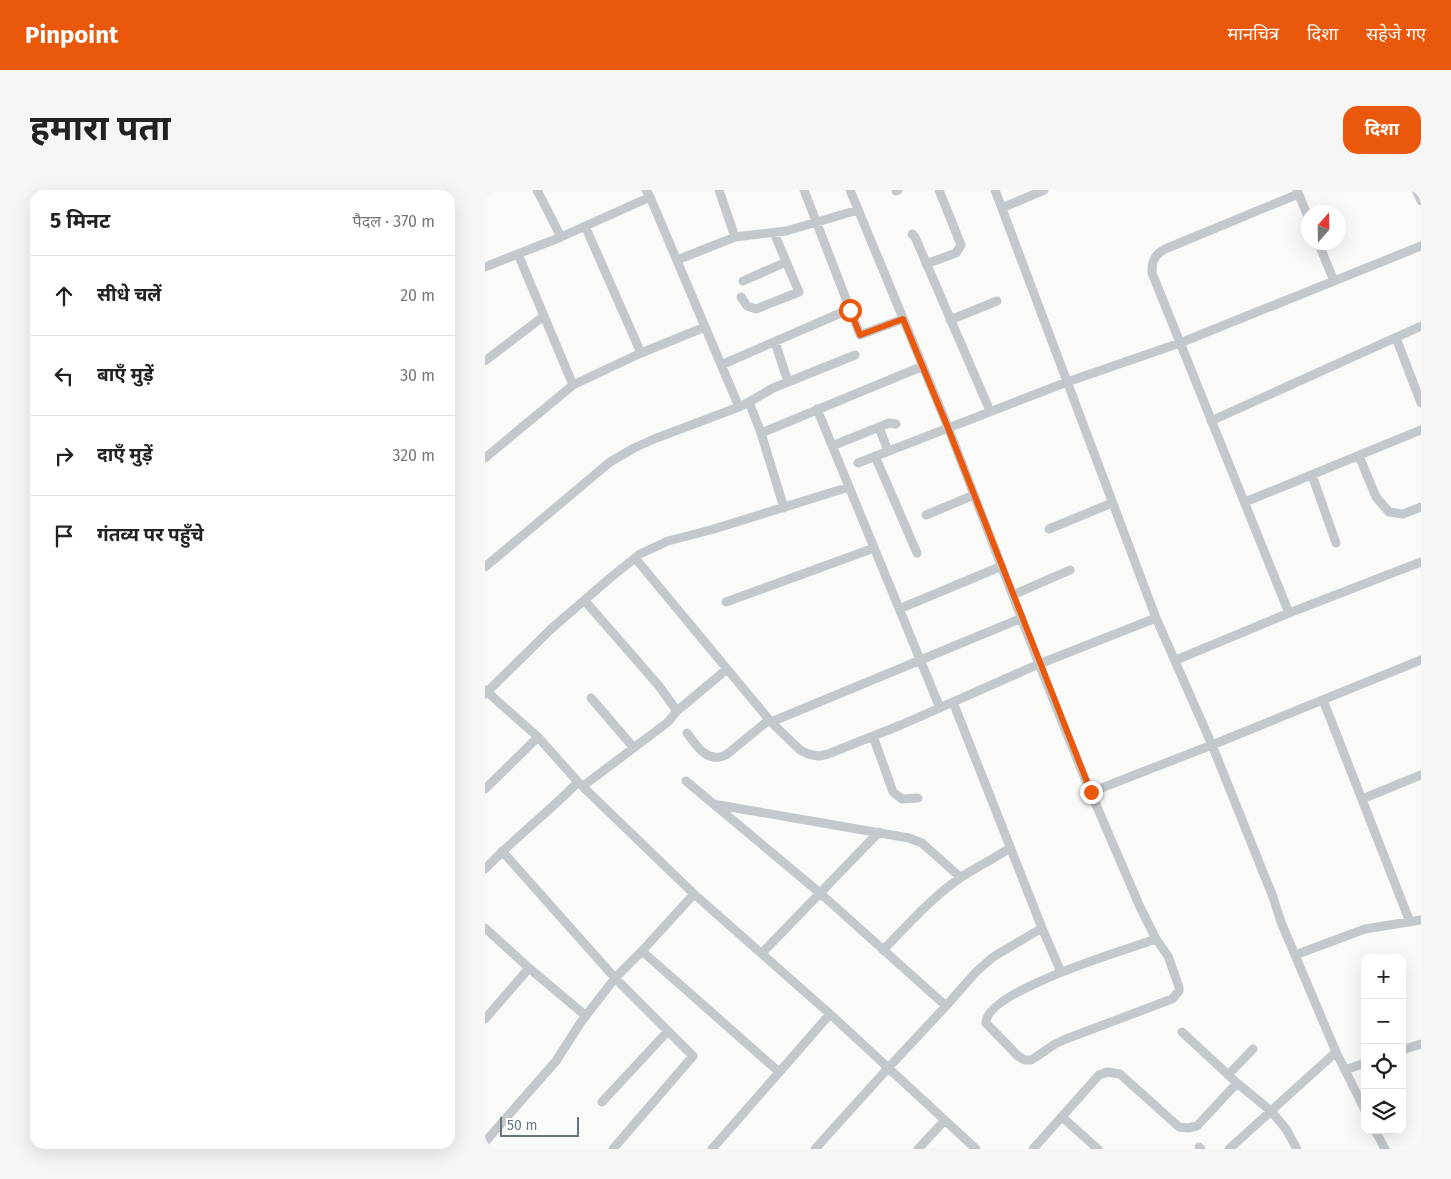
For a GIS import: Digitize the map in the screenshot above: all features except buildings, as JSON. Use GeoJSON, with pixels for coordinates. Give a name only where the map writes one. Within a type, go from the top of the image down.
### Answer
{"type":"FeatureCollection","features":[{"type":"Feature","properties":{"kind":"street"},"geometry":{"type":"LineString","coordinates":[[537,190],[561,237]]}},
{"type":"Feature","properties":{"kind":"street"},"geometry":{"type":"LineString","coordinates":[[719,190],[735,237]]}},
{"type":"Feature","properties":{"kind":"street"},"geometry":{"type":"LineString","coordinates":[[803,190],[860,335],[903,319]]}},
{"type":"Feature","properties":{"kind":"street"},"geometry":{"type":"LineString","coordinates":[[850,190],[948,428],[1039,664],[1091,792],[1156,940],[1168,956],[1179,987],[1177,994],[1166,1002],[1066,1039],[1031,1060],[1025,1060],[1018,1056],[986,1023],[987,1015],[1008,998],[1061,972],[1156,940]]}},
{"type":"Feature","properties":{"kind":"street"},"geometry":{"type":"LineString","coordinates":[[926,264],[956,253],[961,245],[939,190]]}},
{"type":"Feature","properties":{"kind":"street"},"geometry":{"type":"LineString","coordinates":[[995,190],[1155,618],[1176,660],[1212,745],[1295,955],[1336,1052],[1361,1102]]}},
{"type":"Feature","properties":{"kind":"street"},"geometry":{"type":"LineString","coordinates":[[1002,208],[1044,190]]}},
{"type":"Feature","properties":{"kind":"street"},"geometry":{"type":"LineString","coordinates":[[1416,190],[1421,202]]}},
{"type":"Feature","properties":{"kind":"street"},"geometry":{"type":"LineString","coordinates":[[1289,613],[1152,273],[1153,261],[1157,254],[1165,249],[1297,192],[1303,205]]}},
{"type":"Feature","properties":{"kind":"street"},"geometry":{"type":"LineString","coordinates":[[485,268],[561,237],[648,194],[739,407]]}},
{"type":"Feature","properties":{"kind":"street"},"geometry":{"type":"LineString","coordinates":[[677,260],[735,237],[774,233],[858,210]]}},
{"type":"Feature","properties":{"kind":"street"},"geometry":{"type":"LineString","coordinates":[[585,226],[641,353]]}},
{"type":"Feature","properties":{"kind":"street"},"geometry":{"type":"LineString","coordinates":[[741,297],[747,306],[756,310],[799,292],[774,233]]}},
{"type":"Feature","properties":{"kind":"street"},"geometry":{"type":"LineString","coordinates":[[912,234],[990,412]]}},
{"type":"Feature","properties":{"kind":"street"},"geometry":{"type":"LineString","coordinates":[[858,463],[1067,382],[1180,343],[1421,246]]}},
{"type":"Feature","properties":{"kind":"street"},"geometry":{"type":"LineString","coordinates":[[1321,250],[1334,281]]}},
{"type":"Feature","properties":{"kind":"street"},"geometry":{"type":"LineString","coordinates":[[518,254],[573,385]]}},
{"type":"Feature","properties":{"kind":"street"},"geometry":{"type":"LineString","coordinates":[[743,281],[786,262]]}},
{"type":"Feature","properties":{"kind":"street"},"geometry":{"type":"LineString","coordinates":[[950,320],[997,301]]}},
{"type":"Feature","properties":{"kind":"street"},"geometry":{"type":"LineString","coordinates":[[721,365],[850,310]]}},
{"type":"Feature","properties":{"kind":"street"},"geometry":{"type":"LineString","coordinates":[[485,361],[544,316]]}},
{"type":"Feature","properties":{"kind":"street"},"geometry":{"type":"LineString","coordinates":[[1211,421],[1421,326]]}},
{"type":"Feature","properties":{"kind":"street"},"geometry":{"type":"LineString","coordinates":[[485,458],[573,385],[641,353],[705,327]]}},
{"type":"Feature","properties":{"kind":"street"},"geometry":{"type":"LineString","coordinates":[[1396,338],[1421,403]]}},
{"type":"Feature","properties":{"kind":"street"},"geometry":{"type":"LineString","coordinates":[[775,342],[788,382]]}},
{"type":"Feature","properties":{"kind":"street"},"geometry":{"type":"LineString","coordinates":[[485,567],[610,462],[633,448],[739,407],[773,388],[855,355]]}},
{"type":"Feature","properties":{"kind":"street"},"geometry":{"type":"LineString","coordinates":[[761,433],[923,366]]}},
{"type":"Feature","properties":{"kind":"street"},"geometry":{"type":"LineString","coordinates":[[749,402],[761,433],[784,508]]}},
{"type":"Feature","properties":{"kind":"street"},"geometry":{"type":"LineString","coordinates":[[817,410],[940,708]]}},
{"type":"Feature","properties":{"kind":"street"},"geometry":{"type":"LineString","coordinates":[[832,446],[889,423],[896,424]]}},
{"type":"Feature","properties":{"kind":"street"},"geometry":{"type":"LineString","coordinates":[[879,427],[888,451]]}},
{"type":"Feature","properties":{"kind":"street"},"geometry":{"type":"LineString","coordinates":[[1245,502],[1421,430]]}},
{"type":"Feature","properties":{"kind":"street"},"geometry":{"type":"LineString","coordinates":[[875,456],[917,553]]}},
{"type":"Feature","properties":{"kind":"street"},"geometry":{"type":"LineString","coordinates":[[1359,456],[1376,497],[1389,512],[1403,514],[1421,507]]}},
{"type":"Feature","properties":{"kind":"street"},"geometry":{"type":"LineString","coordinates":[[1312,475],[1336,543]]}},
{"type":"Feature","properties":{"kind":"street"},"geometry":{"type":"LineString","coordinates":[[849,487],[784,508],[668,541],[635,558],[551,629],[486,692],[538,737],[580,784],[694,894],[889,1067],[976,1149]]}},
{"type":"Feature","properties":{"kind":"street"},"geometry":{"type":"LineString","coordinates":[[926,515],[974,495]]}},
{"type":"Feature","properties":{"kind":"street"},"geometry":{"type":"LineString","coordinates":[[1049,529],[1112,503]]}},
{"type":"Feature","properties":{"kind":"street"},"geometry":{"type":"LineString","coordinates":[[726,602],[874,548]]}},
{"type":"Feature","properties":{"kind":"street"},"geometry":{"type":"LineString","coordinates":[[635,558],[770,721],[800,750],[819,756],[873,736],[1039,664],[1155,618]]}},
{"type":"Feature","properties":{"kind":"street"},"geometry":{"type":"LineString","coordinates":[[1176,660],[1289,613],[1421,562]]}},
{"type":"Feature","properties":{"kind":"street"},"geometry":{"type":"LineString","coordinates":[[899,609],[1002,566]]}},
{"type":"Feature","properties":{"kind":"street"},"geometry":{"type":"LineString","coordinates":[[1013,595],[1070,570]]}},
{"type":"Feature","properties":{"kind":"street"},"geometry":{"type":"LineString","coordinates":[[585,601],[659,686],[677,710]]}},
{"type":"Feature","properties":{"kind":"street"},"geometry":{"type":"LineString","coordinates":[[687,733],[703,753],[711,758],[719,758],[726,755],[770,721],[1022,618]]}},
{"type":"Feature","properties":{"kind":"street"},"geometry":{"type":"LineString","coordinates":[[1091,792],[1421,660]]}},
{"type":"Feature","properties":{"kind":"street"},"geometry":{"type":"LineString","coordinates":[[485,869],[580,784],[669,722],[677,710],[727,669]]}},
{"type":"Feature","properties":{"kind":"street"},"geometry":{"type":"LineString","coordinates":[[591,698],[634,748]]}},
{"type":"Feature","properties":{"kind":"street"},"geometry":{"type":"LineString","coordinates":[[1323,700],[1410,922]]}},
{"type":"Feature","properties":{"kind":"street"},"geometry":{"type":"LineString","coordinates":[[953,702],[1061,972]]}},
{"type":"Feature","properties":{"kind":"street"},"geometry":{"type":"LineString","coordinates":[[873,736],[893,792],[902,798],[918,798]]}},
{"type":"Feature","properties":{"kind":"street"},"geometry":{"type":"LineString","coordinates":[[485,789],[538,737]]}},
{"type":"Feature","properties":{"kind":"street"},"geometry":{"type":"LineString","coordinates":[[1362,798],[1421,776]]}},
{"type":"Feature","properties":{"kind":"street"},"geometry":{"type":"LineString","coordinates":[[685,782],[820,893],[946,1006]]}},
{"type":"Feature","properties":{"kind":"street"},"geometry":{"type":"LineString","coordinates":[[713,804],[909,838],[922,843],[961,877]]}},
{"type":"Feature","properties":{"kind":"street"},"geometry":{"type":"LineString","coordinates":[[762,954],[879,832]]}},
{"type":"Feature","properties":{"kind":"street"},"geometry":{"type":"LineString","coordinates":[[883,950],[929,904],[961,877],[1010,848]]}},
{"type":"Feature","properties":{"kind":"street"},"geometry":{"type":"LineString","coordinates":[[503,852],[615,978],[693,1056],[613,1149]]}},
{"type":"Feature","properties":{"kind":"street"},"geometry":{"type":"LineString","coordinates":[[485,1142],[556,1061],[586,1016],[615,978],[642,952],[694,894]]}},
{"type":"Feature","properties":{"kind":"street"},"geometry":{"type":"LineString","coordinates":[[1295,955],[1365,929],[1421,920]]}},
{"type":"Feature","properties":{"kind":"street"},"geometry":{"type":"LineString","coordinates":[[485,928],[586,1016]]}},
{"type":"Feature","properties":{"kind":"street"},"geometry":{"type":"LineString","coordinates":[[815,1149],[976,972],[993,957],[1042,928]]}},
{"type":"Feature","properties":{"kind":"street"},"geometry":{"type":"LineString","coordinates":[[642,952],[779,1072]]}},
{"type":"Feature","properties":{"kind":"street"},"geometry":{"type":"LineString","coordinates":[[485,1019],[529,968]]}},
{"type":"Feature","properties":{"kind":"street"},"geometry":{"type":"LineString","coordinates":[[712,1149],[830,1014]]}},
{"type":"Feature","properties":{"kind":"street"},"geometry":{"type":"LineString","coordinates":[[602,1102],[668,1031]]}},
{"type":"Feature","properties":{"kind":"street"},"geometry":{"type":"LineString","coordinates":[[1182,1032],[1237,1083],[1271,1111],[1286,1129],[1297,1149]]}},
{"type":"Feature","properties":{"kind":"street"},"geometry":{"type":"LineString","coordinates":[[1406,1049],[1421,1044]]}},
{"type":"Feature","properties":{"kind":"street"},"geometry":{"type":"LineString","coordinates":[[1228,1075],[1253,1049]]}},
{"type":"Feature","properties":{"kind":"street"},"geometry":{"type":"LineString","coordinates":[[1229,1149],[1336,1052]]}},
{"type":"Feature","properties":{"kind":"street"},"geometry":{"type":"LineString","coordinates":[[1345,1070],[1361,1064]]}},
{"type":"Feature","properties":{"kind":"street"},"geometry":{"type":"LineString","coordinates":[[1033,1149],[1099,1075],[1107,1072],[1120,1074],[1179,1127],[1188,1128],[1197,1126],[1202,1122],[1237,1083]]}},
{"type":"Feature","properties":{"kind":"street"},"geometry":{"type":"LineString","coordinates":[[1062,1117],[1098,1149]]}},
{"type":"Feature","properties":{"kind":"street"},"geometry":{"type":"LineString","coordinates":[[918,1149],[945,1120]]}},
{"type":"Feature","properties":{"kind":"street"},"geometry":{"type":"LineString","coordinates":[[1377,1134],[1385,1149]]}},
{"type":"Feature","properties":{"kind":"route"},"geometry":{"type":"LineString","coordinates":[[850,310],[860,335],[903,319],[948,428],[1039,664],[1091,792]]}}]}
